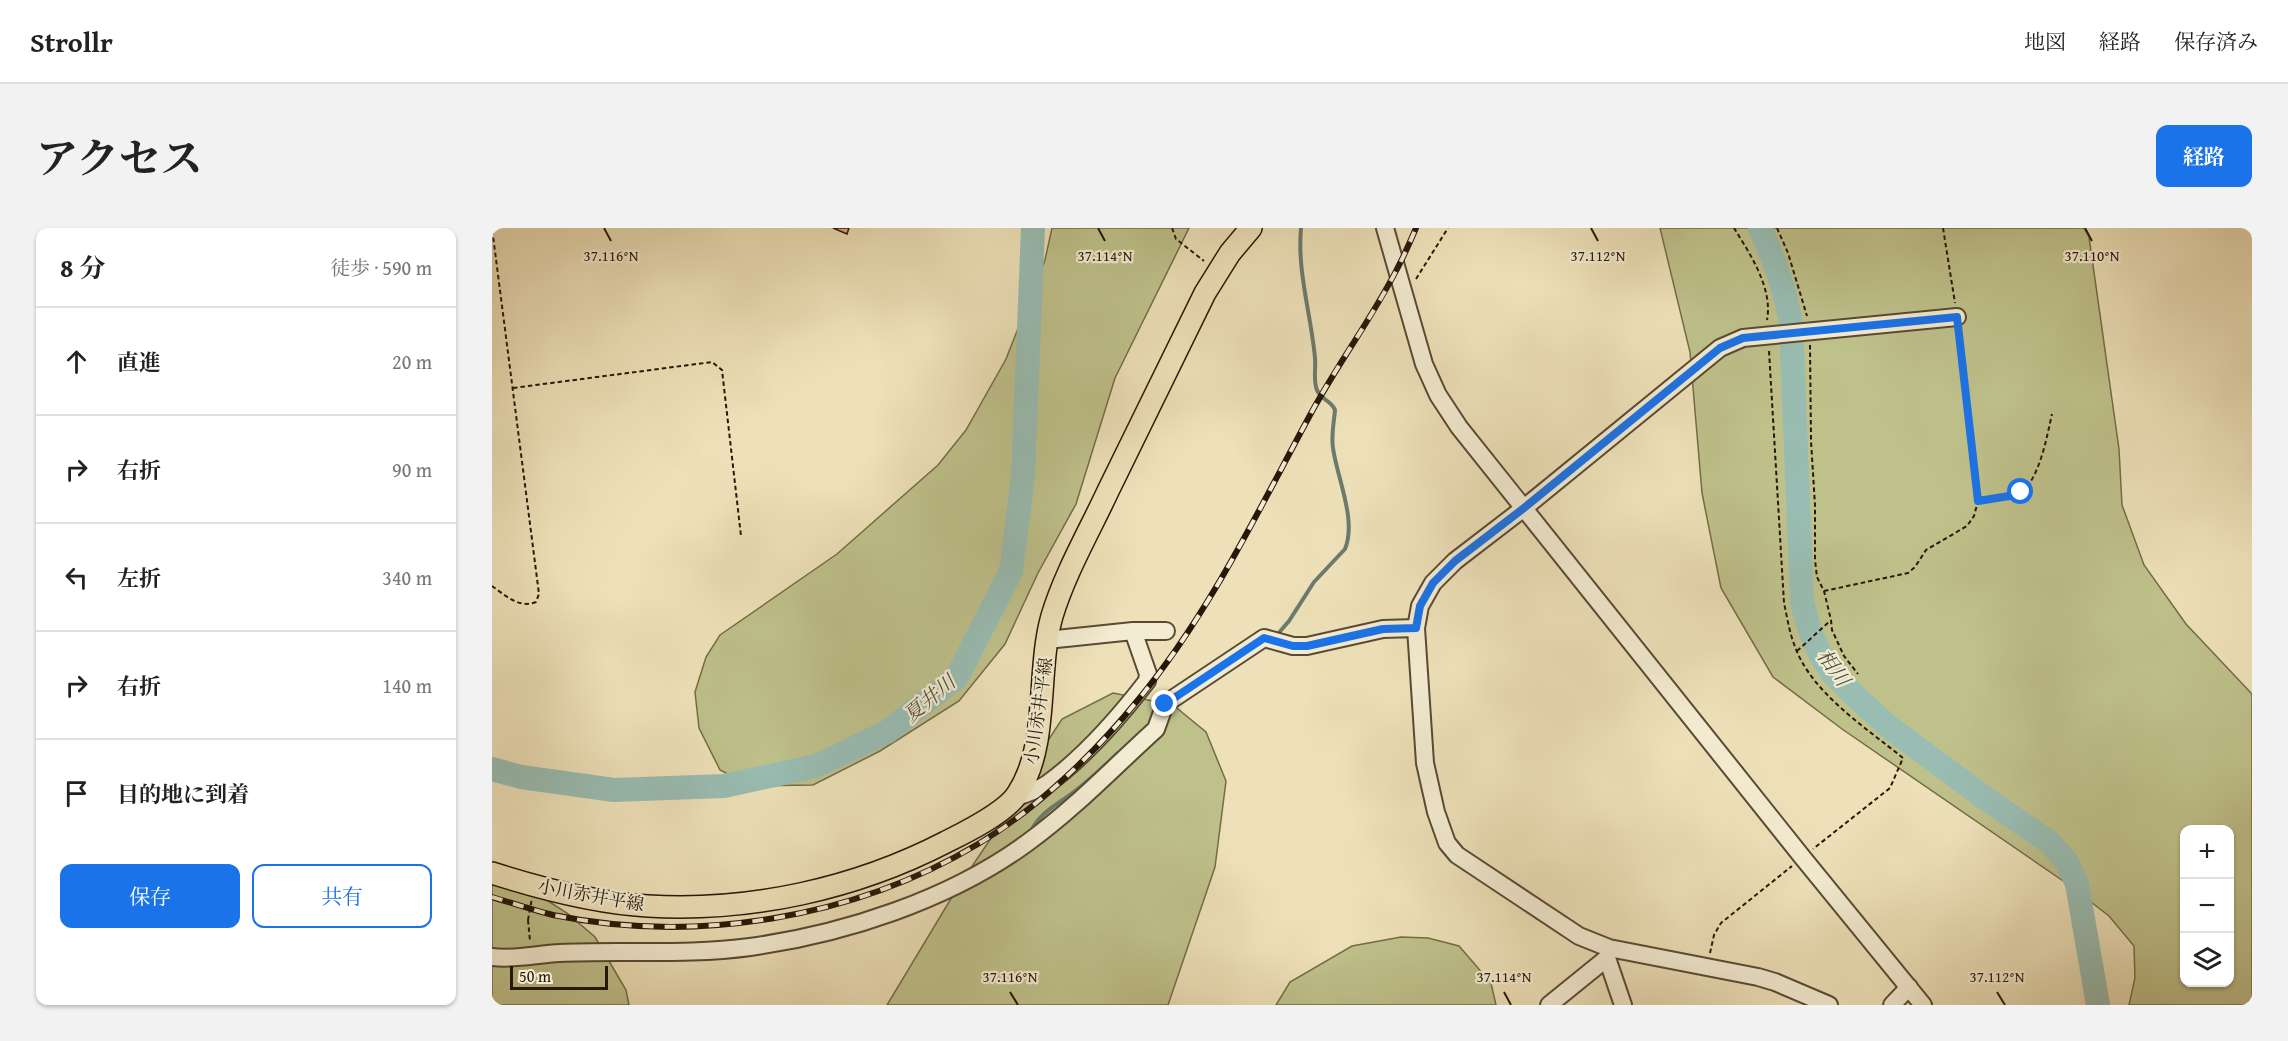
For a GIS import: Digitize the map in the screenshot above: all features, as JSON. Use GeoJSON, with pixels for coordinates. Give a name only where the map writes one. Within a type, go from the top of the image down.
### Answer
{"type":"FeatureCollection","features":[{"type":"Feature","properties":{"kind":"main road","name":"小川赤井平線"},"geometry":{"type":"LineString","coordinates":[[492,873],[580,897],[649,906],[714,906],[777,899],[826,888],[883,871],[929,851],[977,826],[1017,796],[1029,773],[1036,741],[1047,640],[1064,583],[1204,293],[1230,253],[1251,228]]}},
{"type":"Feature","properties":{"kind":"street"},"geometry":{"type":"LineString","coordinates":[[1385,228],[1424,364],[1438,396],[1459,427],[1923,1005]]}},
{"type":"Feature","properties":{"kind":"street"},"geometry":{"type":"LineString","coordinates":[[1829,1005],[1758,977],[1608,953],[1456,855],[1447,843],[1436,812],[1425,763],[1416,628],[1420,606],[1433,583],[1455,561],[1524,508],[1720,348],[1743,338],[1957,317]]}},
{"type":"Feature","properties":{"kind":"street"},"geometry":{"type":"LineString","coordinates":[[492,957],[506,959],[560,953],[702,951],[750,947],[829,932],[882,916],[991,866],[1028,843],[1156,729],[1165,704],[1264,638],[1307,646],[1383,629],[1416,628]]}},
{"type":"Feature","properties":{"kind":"street"},"geometry":{"type":"LineString","coordinates":[[1017,796],[1047,784],[1121,714],[1147,681],[1148,674],[1133,631]]}},
{"type":"Feature","properties":{"kind":"street"},"geometry":{"type":"LineString","coordinates":[[1047,640],[1133,631],[1166,631]]}},
{"type":"Feature","properties":{"kind":"street"},"geometry":{"type":"LineString","coordinates":[[1549,1005],[1608,953]]}},
{"type":"Feature","properties":{"kind":"street"},"geometry":{"type":"LineString","coordinates":[[1608,953],[1623,1005]]}},
{"type":"Feature","properties":{"kind":"street"},"geometry":{"type":"LineString","coordinates":[[1892,1005],[1909,987]]}},
{"type":"Feature","properties":{"kind":"path"},"geometry":{"type":"LineString","coordinates":[[492,228],[539,594],[536,602],[528,605],[520,604],[492,586]]}},
{"type":"Feature","properties":{"kind":"path"},"geometry":{"type":"LineString","coordinates":[[1172,228],[1176,239],[1218,272]]}},
{"type":"Feature","properties":{"kind":"path"},"geometry":{"type":"LineString","coordinates":[[1404,297],[1448,228]]}},
{"type":"Feature","properties":{"kind":"path"},"geometry":{"type":"LineString","coordinates":[[1734,228],[1751,258],[1766,293],[1769,309],[1768,336],[1784,603],[1798,650],[1818,684],[1833,701],[1903,758]]}},
{"type":"Feature","properties":{"kind":"path"},"geometry":{"type":"LineString","coordinates":[[1777,228],[1796,275],[1809,332],[1817,577],[1824,591],[1836,641],[1857,674]]}},
{"type":"Feature","properties":{"kind":"path"},"geometry":{"type":"LineString","coordinates":[[1824,591],[1908,573],[1915,567],[1926,550],[1967,526],[1974,516],[1978,501],[1957,317],[1943,228]]}},
{"type":"Feature","properties":{"kind":"path"},"geometry":{"type":"LineString","coordinates":[[492,272],[498,271]]}},
{"type":"Feature","properties":{"kind":"path"},"geometry":{"type":"LineString","coordinates":[[513,388],[712,362],[717,364],[722,370],[741,536]]}},
{"type":"Feature","properties":{"kind":"path"},"geometry":{"type":"LineString","coordinates":[[1978,501],[2016,495],[2030,483],[2042,454],[2052,414]]}},
{"type":"Feature","properties":{"kind":"path"},"geometry":{"type":"LineString","coordinates":[[1798,650],[1831,620]]}},
{"type":"Feature","properties":{"kind":"path"},"geometry":{"type":"LineString","coordinates":[[532,898],[528,920],[534,955]]}},
{"type":"Feature","properties":{"kind":"green space"},"geometry":{"type":"Polygon","coordinates":[[[1052,228],[1189,228],[1115,378],[1076,504],[1038,573],[1005,644],[959,701],[880,751],[813,785],[750,786],[720,770],[699,728],[695,692],[706,657],[720,635],[837,554],[938,465],[966,430],[1006,359],[1045,260],[1052,228]]]}},
{"type":"Feature","properties":{"kind":"green space"},"geometry":{"type":"Polygon","coordinates":[[[1660,228],[2084,228],[2089,237],[2119,449],[2122,505],[2144,565],[2186,624],[2252,694],[2252,1005],[2129,1005],[2135,978],[2134,946],[2109,916],[2069,885],[1842,729],[1773,677],[1721,588],[1702,493],[1690,352],[1660,228]]]}},
{"type":"Feature","properties":{"kind":"green space"},"geometry":{"type":"Polygon","coordinates":[[[1113,693],[1173,705],[1206,732],[1226,781],[1215,867],[1168,1005],[887,1005],[958,887],[1002,822],[1036,759],[1062,719],[1113,693]]]}},
{"type":"Feature","properties":{"kind":"green space"},"geometry":{"type":"Polygon","coordinates":[[[492,865],[567,913],[595,937],[626,990],[629,1005],[492,1005],[492,865]]]}},
{"type":"Feature","properties":{"kind":"green space"},"geometry":{"type":"Polygon","coordinates":[[[1401,937],[1428,938],[1459,946],[1491,983],[1496,1005],[1276,1005],[1290,982],[1352,946],[1401,937]]]}},
{"type":"Feature","properties":{"kind":"building"},"geometry":{"type":"Polygon","coordinates":[[[833,228],[849,228],[847,234],[833,228]]]}},
{"type":"Feature","properties":{"kind":"waterway","name":"夏井川"},"geometry":{"type":"LineString","coordinates":[[492,769],[521,777],[614,790],[724,786],[816,766],[887,732],[957,677],[1011,571],[1023,476],[1033,228]]}},
{"type":"Feature","properties":{"kind":"waterway"},"geometry":{"type":"LineString","coordinates":[[1276,636],[1289,621],[1314,582],[1345,549],[1349,525],[1332,443],[1335,410],[1319,393],[1315,383],[1315,358],[1301,261],[1301,228]]}},
{"type":"Feature","properties":{"kind":"waterway","name":"相川"},"geometry":{"type":"LineString","coordinates":[[1760,228],[1786,298],[1791,323],[1802,602],[1819,652],[1832,673],[1889,727],[2049,842],[2067,862],[2077,884],[2098,1005]]}},
{"type":"Feature","properties":{"kind":"waterway"},"geometry":{"type":"LineString","coordinates":[[1032,829],[1045,813],[1118,753]]}},
{"type":"Feature","properties":{"kind":"railway"},"geometry":{"type":"LineString","coordinates":[[492,897],[553,915],[607,923],[662,927],[717,925],[772,918],[826,907],[879,891],[930,870],[1000,830],[1043,797],[1084,760],[1121,720],[1164,667],[1231,562],[1319,398],[1387,288],[1416,228]]}},
{"type":"Feature","properties":{"kind":"route"},"geometry":{"type":"LineString","coordinates":[[1165,704],[1264,638],[1293,646],[1307,646],[1383,629],[1416,628],[1420,606],[1433,583],[1455,561],[1524,508],[1720,348],[1743,338],[1957,317],[1978,501],[2016,495],[2021,492]]}}]}
